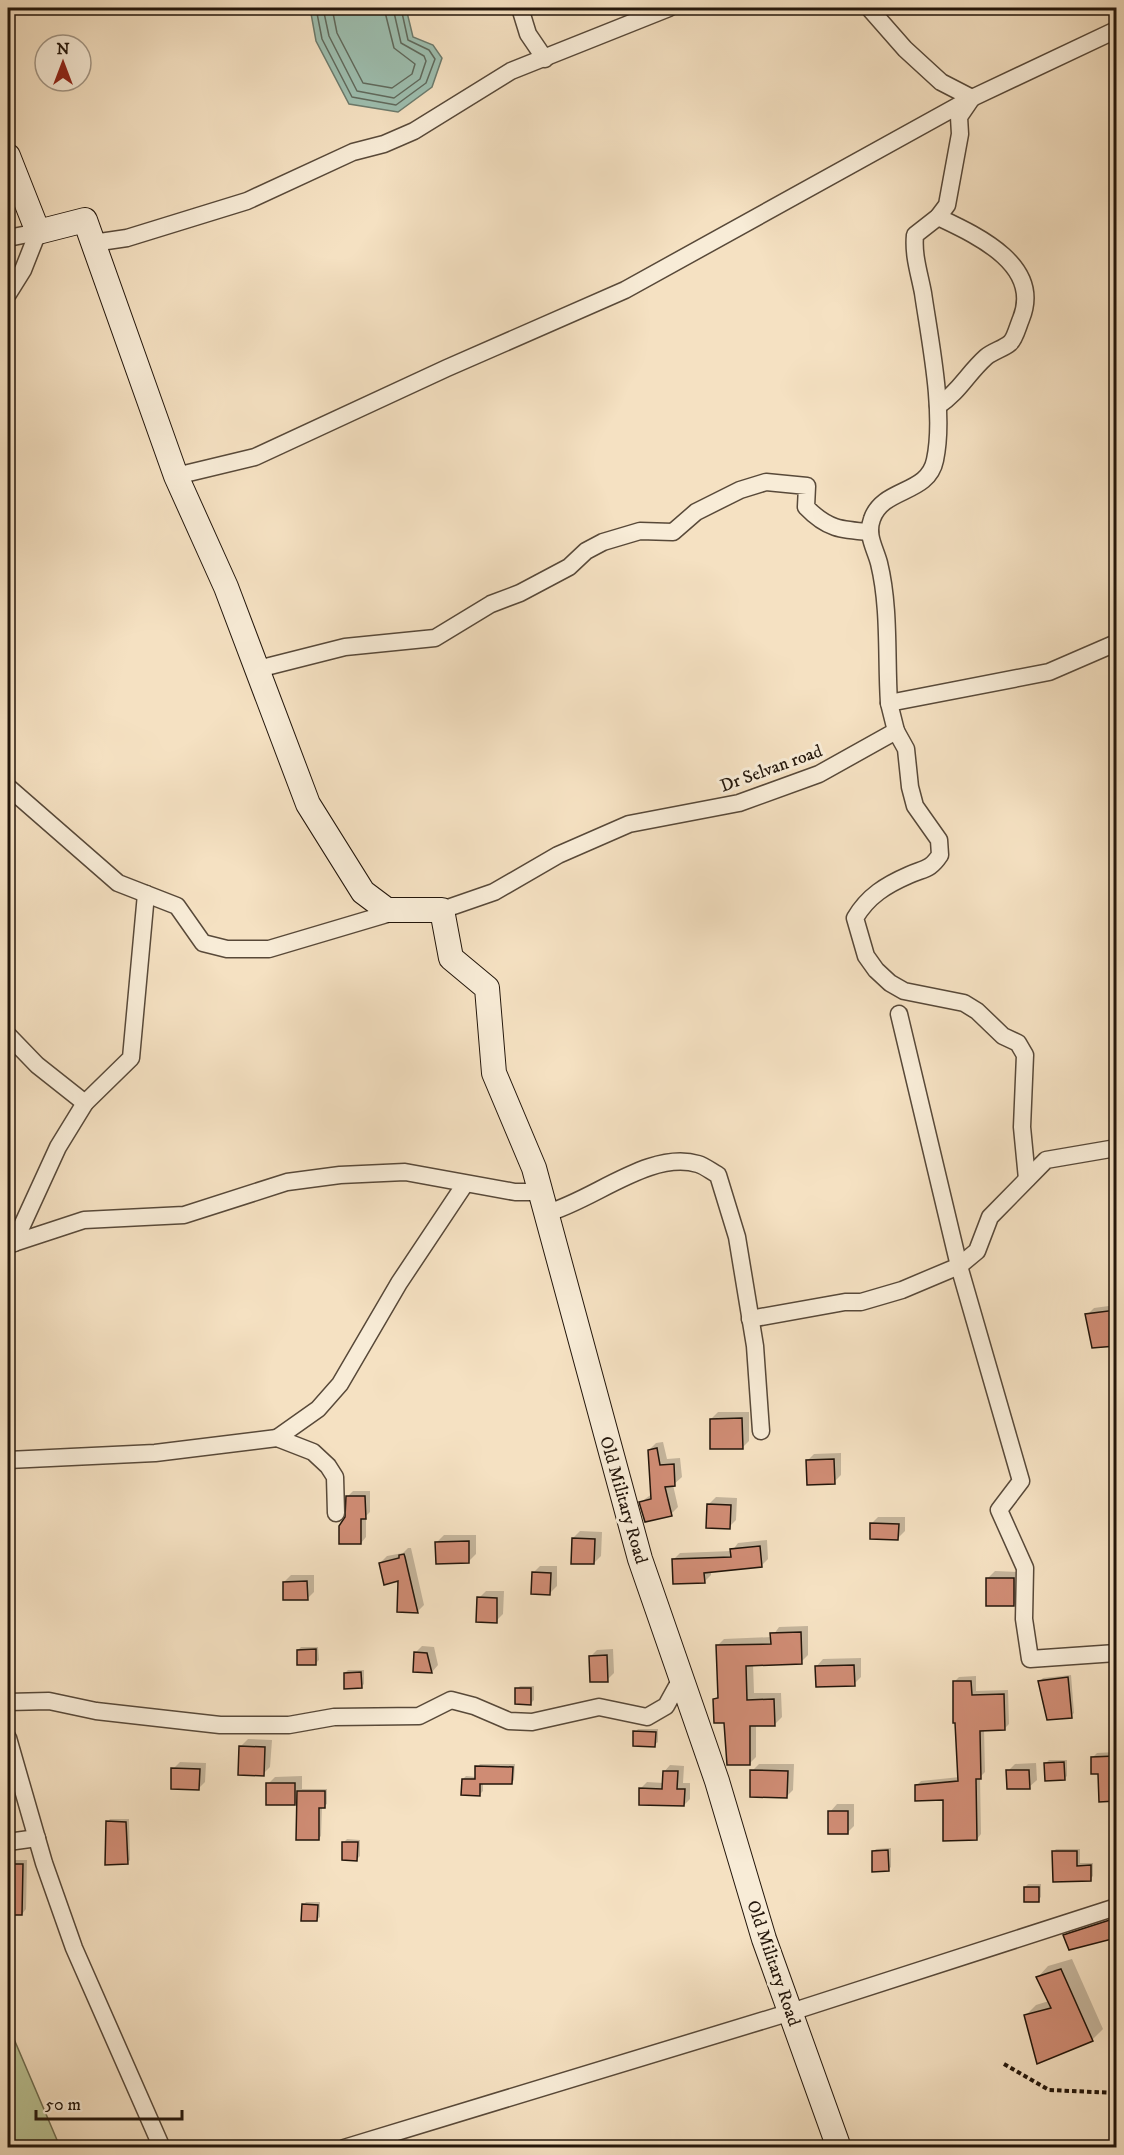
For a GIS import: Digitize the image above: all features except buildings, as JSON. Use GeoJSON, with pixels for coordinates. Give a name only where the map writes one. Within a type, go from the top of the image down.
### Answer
{"type":"FeatureCollection","features":[{"type":"Feature","properties":{"kind":"main road"},"geometry":{"type":"LineString","coordinates":[[8,156],[38,232],[85,220],[176,476],[226,587],[308,804],[363,891],[393,910],[442,910]]}},
{"type":"Feature","properties":{"kind":"main road","name":"Old Military Road"},"geometry":{"type":"LineString","coordinates":[[442,910],[451,958],[487,988],[494,1073],[534,1168],[640,1559],[682,1677],[764,1939],[839,2148]]}},
{"type":"Feature","properties":{"kind":"street"},"geometry":{"type":"LineString","coordinates":[[520,8],[528,34],[544,59]]}},
{"type":"Feature","properties":{"kind":"street"},"geometry":{"type":"LineString","coordinates":[[93,243],[127,238],[247,201],[353,152],[384,144],[414,131],[511,71],[669,8]]}},
{"type":"Feature","properties":{"kind":"street"},"geometry":{"type":"LineString","coordinates":[[869,8],[905,49],[941,82],[972,98]]}},
{"type":"Feature","properties":{"kind":"street"},"geometry":{"type":"LineString","coordinates":[[176,476],[255,457],[447,368],[625,290],[972,98],[1116,30]]}},
{"type":"Feature","properties":{"kind":"street"},"geometry":{"type":"LineString","coordinates":[[972,98],[959,117],[960,134],[947,205],[938,217],[915,235],[914,254],[926,316],[938,406],[935,461],[915,488],[895,494],[884,502],[872,518],[870,532],[879,563],[887,620],[889,703],[896,731],[906,749],[910,787],[915,806],[939,840],[940,855],[932,867],[887,886],[864,902],[855,918],[866,956],[876,970],[890,983],[904,991],[964,1002],[1003,1036],[1018,1043],[1025,1055],[1022,1127],[1027,1179]]}},
{"type":"Feature","properties":{"kind":"street"},"geometry":{"type":"LineString","coordinates":[[938,217],[978,236],[1010,260],[1023,284],[1025,309],[1011,342],[986,357],[955,394],[938,406]]}},
{"type":"Feature","properties":{"kind":"street"},"geometry":{"type":"LineString","coordinates":[[8,238],[38,232]]}},
{"type":"Feature","properties":{"kind":"street"},"geometry":{"type":"LineString","coordinates":[[8,294],[22,270],[38,232]]}},
{"type":"Feature","properties":{"kind":"street"},"geometry":{"type":"LineString","coordinates":[[258,669],[345,647],[435,638],[491,604],[520,593],[569,567],[586,551],[640,531],[673,532],[696,512],[740,490],[766,482],[807,486],[806,507],[819,520],[833,528],[870,532]]}},
{"type":"Feature","properties":{"kind":"street"},"geometry":{"type":"LineString","coordinates":[[889,703],[1049,672],[1116,642]]}},
{"type":"Feature","properties":{"kind":"street","name":"Dr Selvan road"},"geometry":{"type":"LineString","coordinates":[[442,910],[494,892],[558,855],[629,824],[739,803],[819,774],[896,731]]}},
{"type":"Feature","properties":{"kind":"street"},"geometry":{"type":"LineString","coordinates":[[8,787],[118,884],[177,906],[203,942],[227,949],[269,949],[393,910]]}},
{"type":"Feature","properties":{"kind":"street"},"geometry":{"type":"LineString","coordinates":[[11,1242],[58,1147],[85,1103],[132,1058],[146,894]]}},
{"type":"Feature","properties":{"kind":"street"},"geometry":{"type":"LineString","coordinates":[[899,1014],[958,1266],[1021,1481],[999,1510],[1025,1568],[1024,1619],[1029,1659],[1116,1653]]}},
{"type":"Feature","properties":{"kind":"street"},"geometry":{"type":"LineString","coordinates":[[8,1035],[37,1065],[85,1103]]}},
{"type":"Feature","properties":{"kind":"street"},"geometry":{"type":"LineString","coordinates":[[750,1319],[844,1302],[861,1302],[902,1290],[958,1266],[977,1251],[990,1217],[1046,1160],[1116,1148]]}},
{"type":"Feature","properties":{"kind":"street"},"geometry":{"type":"LineString","coordinates":[[11,1242],[84,1220],[184,1215],[287,1182],[340,1175],[405,1172],[515,1192],[544,1202],[569,1207],[645,1167],[664,1161],[698,1164],[718,1175],[737,1237],[750,1319],[761,1431]]}},
{"type":"Feature","properties":{"kind":"street"},"geometry":{"type":"LineString","coordinates":[[277,1438],[318,1409],[340,1384],[399,1283],[465,1184]]}},
{"type":"Feature","properties":{"kind":"street"},"geometry":{"type":"LineString","coordinates":[[8,1460],[155,1453],[277,1438],[313,1452],[328,1466],[334,1477],[336,1513]]}},
{"type":"Feature","properties":{"kind":"street"},"geometry":{"type":"LineString","coordinates":[[8,1702],[49,1701],[96,1711],[220,1725],[289,1725],[334,1717],[419,1716],[451,1700],[474,1706],[509,1721],[532,1722],[599,1707],[647,1717],[666,1706],[682,1677]]}},
{"type":"Feature","properties":{"kind":"street"},"geometry":{"type":"LineString","coordinates":[[8,1738],[37,1838],[74,1948],[162,2148]]}},
{"type":"Feature","properties":{"kind":"street"},"geometry":{"type":"LineString","coordinates":[[8,1842],[37,1838]]}},
{"type":"Feature","properties":{"kind":"street"},"geometry":{"type":"LineString","coordinates":[[344,2148],[791,2012],[1116,1907]]}},
{"type":"Feature","properties":{"kind":"path"},"geometry":{"type":"LineString","coordinates":[[1005,2064],[1049,2090],[1116,2093]]}},
{"type":"Feature","properties":{"kind":"green space"},"geometry":{"type":"Polygon","coordinates":[[[8,2025],[60,2147],[8,2147],[8,2025]]]}},
{"type":"Feature","properties":{"kind":"water"},"geometry":{"type":"Polygon","coordinates":[[[310,8],[406,8],[413,37],[433,45],[442,58],[432,87],[398,112],[349,104],[316,41],[310,8]]]}}]}
